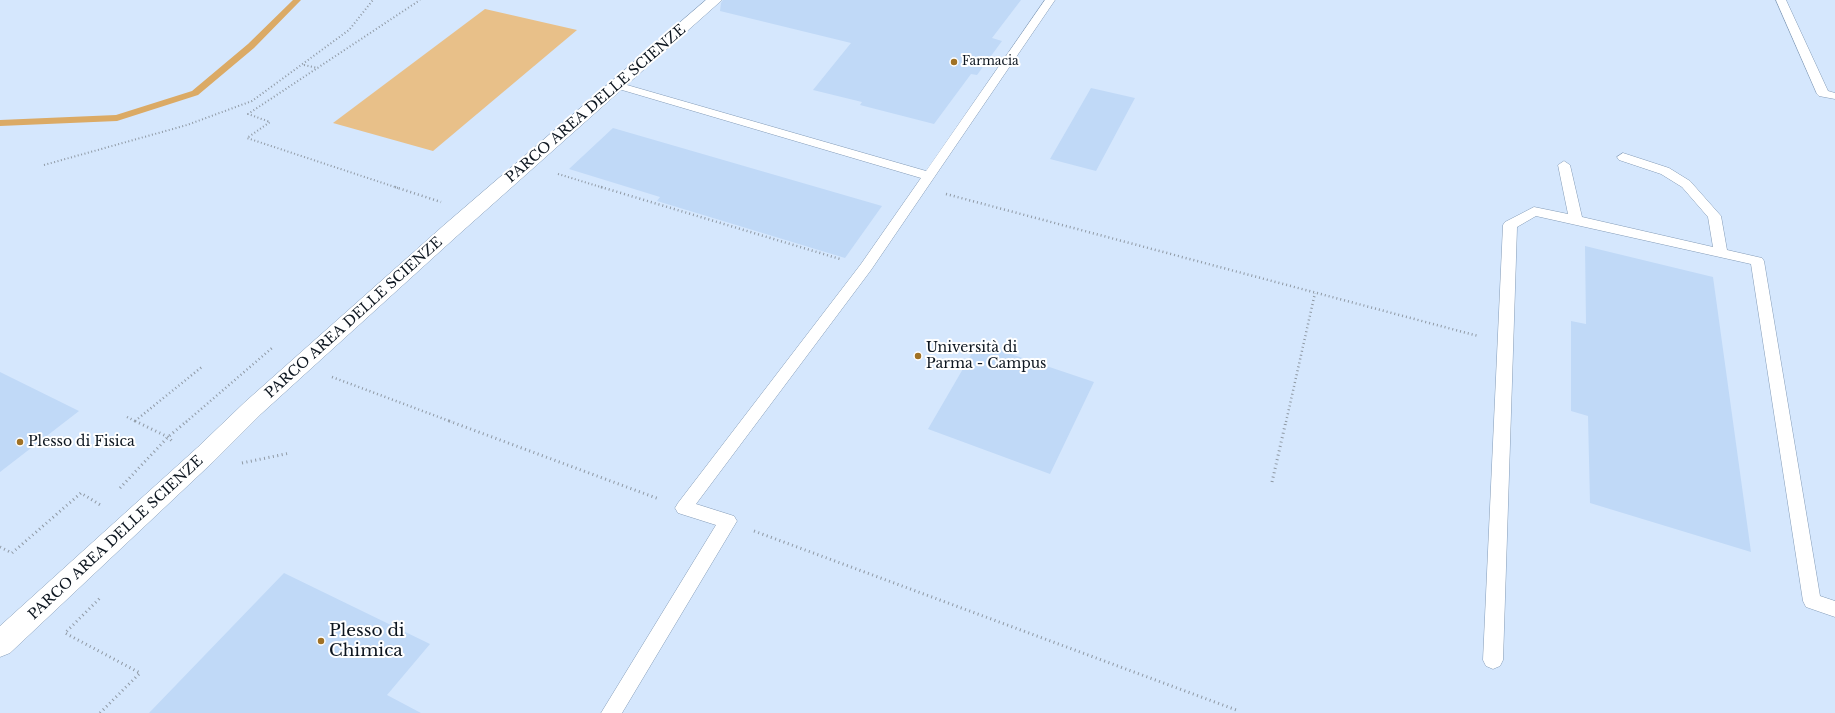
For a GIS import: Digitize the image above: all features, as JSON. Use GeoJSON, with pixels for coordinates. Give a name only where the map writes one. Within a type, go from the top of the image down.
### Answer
{"type":"FeatureCollection","features":[{"type":"Feature","properties":{"kind":"street","name":"PARCO AREA DELLE SCIENZE"},"geometry":{"type":"LineString","coordinates":[[0,644],[206,454],[253,408],[616,85],[715,0]]}},
{"type":"Feature","properties":{"kind":"lane"},"geometry":{"type":"LineString","coordinates":[[611,713],[728,521],[684,508],[866,267],[1050,0]]}},
{"type":"Feature","properties":{"kind":"lane"},"geometry":{"type":"LineString","coordinates":[[1781,0],[1823,94],[1835,96]]}},
{"type":"Feature","properties":{"kind":"lane"},"geometry":{"type":"LineString","coordinates":[[616,85],[924,182]]}},
{"type":"Feature","properties":{"kind":"lane"},"geometry":{"type":"LineString","coordinates":[[1623,157],[1665,171],[1686,184],[1714,216],[1721,253]]}},
{"type":"Feature","properties":{"kind":"lane"},"geometry":{"type":"LineString","coordinates":[[1564,164],[1576,220]]}},
{"type":"Feature","properties":{"kind":"lane"},"geometry":{"type":"LineString","coordinates":[[1492,660],[1510,225],[1534,211],[1757,261],[1812,601],[1835,609]]}},
{"type":"Feature","properties":{"kind":"path"},"geometry":{"type":"LineString","coordinates":[[44,165],[187,125],[252,101],[349,30],[373,0]]}},
{"type":"Feature","properties":{"kind":"path"},"geometry":{"type":"LineString","coordinates":[[420,0],[248,114],[270,122],[247,138],[445,203]]}},
{"type":"Feature","properties":{"kind":"path"},"geometry":{"type":"LineString","coordinates":[[304,64],[318,68]]}},
{"type":"Feature","properties":{"kind":"path"},"geometry":{"type":"LineString","coordinates":[[527,164],[866,267]]}},
{"type":"Feature","properties":{"kind":"path"},"geometry":{"type":"LineString","coordinates":[[924,182],[1315,293],[1505,343]]}},
{"type":"Feature","properties":{"kind":"path"},"geometry":{"type":"LineString","coordinates":[[1272,482],[1315,293]]}},
{"type":"Feature","properties":{"kind":"path"},"geometry":{"type":"LineString","coordinates":[[301,365],[684,508]]}},
{"type":"Feature","properties":{"kind":"path"},"geometry":{"type":"LineString","coordinates":[[135,421],[203,366]]}},
{"type":"Feature","properties":{"kind":"path"},"geometry":{"type":"LineString","coordinates":[[127,417],[168,437],[177,445],[206,454],[232,465],[290,453]]}},
{"type":"Feature","properties":{"kind":"path"},"geometry":{"type":"LineString","coordinates":[[0,547],[12,553],[81,493],[108,508]]}},
{"type":"Feature","properties":{"kind":"path"},"geometry":{"type":"LineString","coordinates":[[728,521],[1239,711]]}},
{"type":"Feature","properties":{"kind":"path"},"geometry":{"type":"LineString","coordinates":[[100,713],[140,673],[64,633],[104,594]]}},
{"type":"Feature","properties":{"kind":"shaded area","name":"Università di Parma - Campus"},"geometry":{"type":"Polygon","coordinates":[[[0,0],[1835,0],[1835,713],[0,713],[0,0]]]}},
{"type":"Feature","properties":{"kind":"shaded area"},"geometry":{"type":"Polygon","coordinates":[[[485,9],[577,30],[433,151],[333,123],[485,9]]]}},
{"type":"Feature","properties":{"kind":"building","name":"Farmacia"},"geometry":{"type":"Polygon","coordinates":[[[723,0],[1021,0],[992,38],[1002,41],[977,75],[971,74],[934,124],[860,105],[862,102],[813,90],[851,43],[720,11],[723,0]]]}},
{"type":"Feature","properties":{"kind":"building"},"geometry":{"type":"Polygon","coordinates":[[[1091,88],[1135,98],[1096,171],[1050,159],[1091,88]]]}},
{"type":"Feature","properties":{"kind":"building"},"geometry":{"type":"Polygon","coordinates":[[[613,128],[882,206],[845,258],[657,201],[660,197],[569,169],[613,128]]]}},
{"type":"Feature","properties":{"kind":"building"},"geometry":{"type":"Polygon","coordinates":[[[1585,246],[1713,277],[1751,552],[1590,503],[1588,416],[1571,411],[1571,321],[1586,324],[1585,246]]]}},
{"type":"Feature","properties":{"kind":"building"},"geometry":{"type":"Polygon","coordinates":[[[978,343],[1094,382],[1050,474],[928,429],[978,343]]]}},
{"type":"Feature","properties":{"kind":"building","name":"Plesso di Fisica"},"geometry":{"type":"Polygon","coordinates":[[[0,372],[79,411],[0,472],[0,372]]]}},
{"type":"Feature","properties":{"kind":"building","name":"Plesso di Chimica"},"geometry":{"type":"Polygon","coordinates":[[[284,573],[430,644],[387,695],[421,713],[149,713],[284,573]]]}},
{"type":"Feature","properties":{"kind":"waterway"},"geometry":{"type":"LineString","coordinates":[[0,123],[117,118],[195,93],[251,46],[297,0]]}},
{"type":"Feature","properties":{"kind":"place","name":"Farmacia"},"geometry":{"type":"Point","coordinates":[954,62]}},
{"type":"Feature","properties":{"kind":"place","name":"Università di Parma - Campus"},"geometry":{"type":"Point","coordinates":[918,356]}},
{"type":"Feature","properties":{"kind":"place","name":"Plesso di Fisica"},"geometry":{"type":"Point","coordinates":[20,442]}},
{"type":"Feature","properties":{"kind":"place","name":"Plesso di Chimica"},"geometry":{"type":"Point","coordinates":[321,641]}}]}
